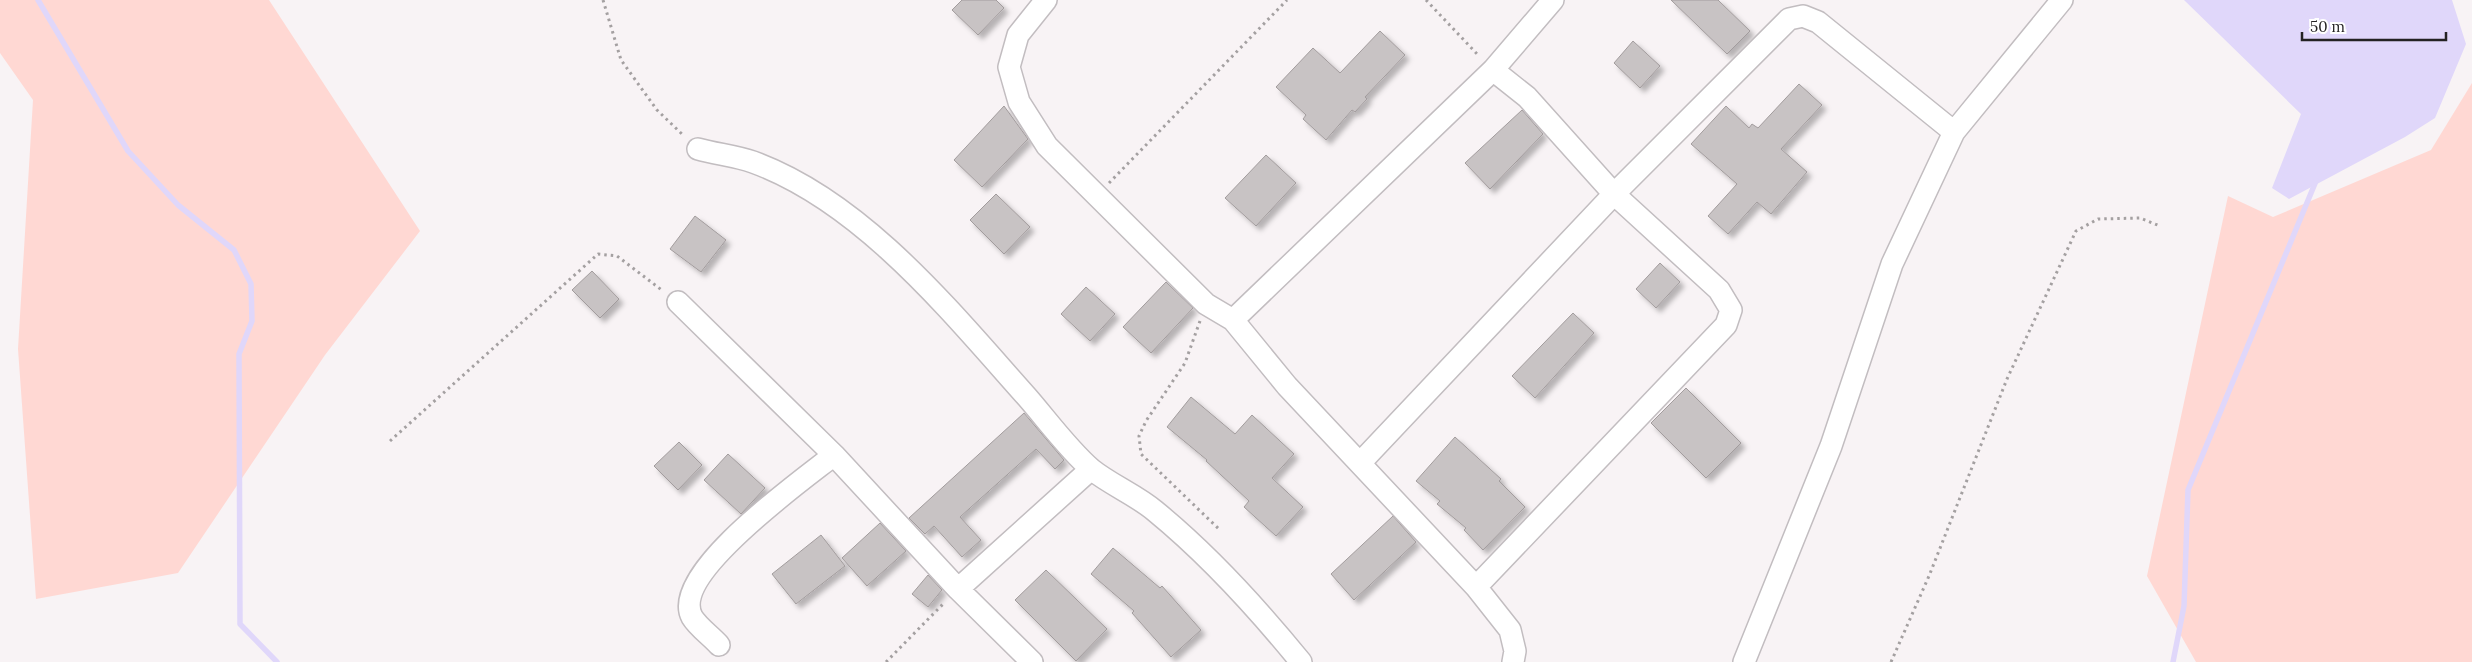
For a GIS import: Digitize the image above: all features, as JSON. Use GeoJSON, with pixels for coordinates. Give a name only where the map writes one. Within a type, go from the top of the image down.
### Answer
{"type":"FeatureCollection","features":[{"type":"Feature","properties":{"kind":"street"},"geometry":{"type":"LineString","coordinates":[[1046,0],[1018,35],[1009,67],[1019,102],[1047,146],[1206,304],[1233,320],[1287,386],[1361,462],[1476,587],[1510,630],[1515,651],[1513,662]]}},
{"type":"Feature","properties":{"kind":"street"},"geometry":{"type":"LineString","coordinates":[[1233,320],[1493,70],[1553,0]]}},
{"type":"Feature","properties":{"kind":"street"},"geometry":{"type":"LineString","coordinates":[[1744,662],[1831,446],[1892,264],[1954,132],[2062,0]]}},
{"type":"Feature","properties":{"kind":"street"},"geometry":{"type":"LineString","coordinates":[[1361,462],[1614,194],[1789,19],[1802,16],[1818,22],[1954,132]]}},
{"type":"Feature","properties":{"kind":"street"},"geometry":{"type":"LineString","coordinates":[[1476,587],[1726,325],[1731,310],[1719,290],[1614,194],[1527,97],[1493,70]]}},
{"type":"Feature","properties":{"kind":"street"},"geometry":{"type":"LineString","coordinates":[[698,150],[752,162],[785,176],[847,214],[907,267],[935,295],[1091,469],[1154,510],[1214,564],[1270,623],[1301,662]]}},
{"type":"Feature","properties":{"kind":"street"},"geometry":{"type":"LineString","coordinates":[[678,302],[834,455],[958,589],[1032,662]]}},
{"type":"Feature","properties":{"kind":"street"},"geometry":{"type":"LineString","coordinates":[[719,645],[692,616],[690,595],[700,575],[753,519],[834,455]]}},
{"type":"Feature","properties":{"kind":"street"},"geometry":{"type":"LineString","coordinates":[[958,589],[1091,469]]}},
{"type":"Feature","properties":{"kind":"path"},"geometry":{"type":"LineString","coordinates":[[603,0],[621,60],[657,110],[698,150]]}},
{"type":"Feature","properties":{"kind":"path"},"geometry":{"type":"LineString","coordinates":[[1096,196],[1287,0]]}},
{"type":"Feature","properties":{"kind":"path"},"geometry":{"type":"LineString","coordinates":[[1426,0],[1493,70]]}},
{"type":"Feature","properties":{"kind":"path"},"geometry":{"type":"LineString","coordinates":[[1891,662],[1929,576],[2007,379],[2076,231],[2098,219],[2140,218],[2160,226]]}},
{"type":"Feature","properties":{"kind":"path"},"geometry":{"type":"LineString","coordinates":[[390,441],[598,254],[617,256],[678,302]]}},
{"type":"Feature","properties":{"kind":"path"},"geometry":{"type":"LineString","coordinates":[[1206,304],[1185,363],[1146,421],[1139,436],[1141,454],[1220,530]]}},
{"type":"Feature","properties":{"kind":"path"},"geometry":{"type":"LineString","coordinates":[[886,662],[958,589]]}},
{"type":"Feature","properties":{"kind":"shaded area"},"geometry":{"type":"Polygon","coordinates":[[[0,0],[269,0],[420,231],[325,355],[178,573],[36,599],[18,349],[33,100],[0,53],[0,0]]]}},
{"type":"Feature","properties":{"kind":"shaded area"},"geometry":{"type":"Polygon","coordinates":[[[2184,0],[2452,0],[2466,44],[2435,118],[2405,137],[2289,199],[2272,188],[2301,114],[2184,0]]]}},
{"type":"Feature","properties":{"kind":"shaded area"},"geometry":{"type":"Polygon","coordinates":[[[2472,83],[2472,662],[2196,662],[2147,576],[2228,196],[2273,217],[2431,150],[2472,83]]]}},
{"type":"Feature","properties":{"kind":"building"},"geometry":{"type":"Polygon","coordinates":[[[962,0],[996,0],[1004,8],[978,35],[952,10],[962,0]]]}},
{"type":"Feature","properties":{"kind":"building"},"geometry":{"type":"Polygon","coordinates":[[[1671,0],[1718,0],[1750,31],[1727,54],[1671,0]]]}},
{"type":"Feature","properties":{"kind":"building"},"geometry":{"type":"Polygon","coordinates":[[[1380,31],[1405,55],[1365,97],[1367,99],[1355,112],[1352,110],[1326,140],[1303,119],[1306,115],[1276,87],[1313,48],[1340,73],[1380,31]]]}},
{"type":"Feature","properties":{"kind":"building"},"geometry":{"type":"Polygon","coordinates":[[[1633,41],[1660,66],[1640,88],[1614,63],[1633,41]]]}},
{"type":"Feature","properties":{"kind":"building"},"geometry":{"type":"Polygon","coordinates":[[[1799,84],[1822,105],[1781,149],[1807,172],[1771,214],[1757,202],[1728,234],[1708,216],[1737,184],[1691,144],[1726,106],[1749,128],[1752,124],[1758,128],[1799,84]]]}},
{"type":"Feature","properties":{"kind":"building"},"geometry":{"type":"Polygon","coordinates":[[[1004,106],[1028,139],[982,187],[954,160],[1004,106]]]}},
{"type":"Feature","properties":{"kind":"building"},"geometry":{"type":"Polygon","coordinates":[[[1522,110],[1543,134],[1490,189],[1465,163],[1522,110]]]}},
{"type":"Feature","properties":{"kind":"building"},"geometry":{"type":"Polygon","coordinates":[[[1266,155],[1296,183],[1256,226],[1225,198],[1266,155]]]}},
{"type":"Feature","properties":{"kind":"building"},"geometry":{"type":"Polygon","coordinates":[[[996,194],[1030,227],[1004,254],[970,220],[996,194]]]}},
{"type":"Feature","properties":{"kind":"building"},"geometry":{"type":"Polygon","coordinates":[[[695,216],[726,240],[701,272],[670,249],[695,216]]]}},
{"type":"Feature","properties":{"kind":"building"},"geometry":{"type":"Polygon","coordinates":[[[1660,263],[1680,282],[1656,308],[1636,289],[1660,263]]]}},
{"type":"Feature","properties":{"kind":"building"},"geometry":{"type":"Polygon","coordinates":[[[592,271],[619,299],[600,318],[572,290],[592,271]]]}},
{"type":"Feature","properties":{"kind":"building"},"geometry":{"type":"Polygon","coordinates":[[[1166,282],[1193,308],[1151,353],[1123,327],[1166,282]]]}},
{"type":"Feature","properties":{"kind":"building"},"geometry":{"type":"Polygon","coordinates":[[[1086,287],[1115,314],[1090,341],[1061,314],[1086,287]]]}},
{"type":"Feature","properties":{"kind":"building"},"geometry":{"type":"Polygon","coordinates":[[[1573,313],[1594,333],[1535,398],[1512,376],[1573,313]]]}},
{"type":"Feature","properties":{"kind":"building"},"geometry":{"type":"Polygon","coordinates":[[[1686,388],[1741,443],[1706,478],[1651,423],[1686,388]]]}},
{"type":"Feature","properties":{"kind":"building"},"geometry":{"type":"Polygon","coordinates":[[[1191,397],[1235,434],[1252,415],[1294,454],[1272,478],[1303,507],[1276,536],[1244,507],[1249,501],[1207,460],[1167,427],[1191,397]]]}},
{"type":"Feature","properties":{"kind":"building"},"geometry":{"type":"Polygon","coordinates":[[[1024,413],[1064,460],[1055,469],[1036,449],[960,517],[981,540],[962,557],[934,526],[925,534],[909,518],[1024,413]]]}},
{"type":"Feature","properties":{"kind":"building"},"geometry":{"type":"Polygon","coordinates":[[[1455,437],[1501,479],[1499,481],[1525,507],[1483,550],[1464,530],[1466,528],[1437,504],[1440,501],[1416,481],[1455,437]]]}},
{"type":"Feature","properties":{"kind":"building"},"geometry":{"type":"Polygon","coordinates":[[[679,442],[702,465],[678,490],[654,466],[679,442]]]}},
{"type":"Feature","properties":{"kind":"building"},"geometry":{"type":"Polygon","coordinates":[[[728,454],[765,488],[741,514],[704,480],[728,454]]]}},
{"type":"Feature","properties":{"kind":"building"},"geometry":{"type":"Polygon","coordinates":[[[1393,516],[1416,542],[1354,600],[1331,574],[1393,516]]]}},
{"type":"Feature","properties":{"kind":"building"},"geometry":{"type":"Polygon","coordinates":[[[880,523],[906,551],[867,586],[842,558],[880,523]]]}},
{"type":"Feature","properties":{"kind":"building"},"geometry":{"type":"Polygon","coordinates":[[[821,535],[845,566],[796,604],[772,574],[821,535]]]}},
{"type":"Feature","properties":{"kind":"building"},"geometry":{"type":"Polygon","coordinates":[[[1113,548],[1160,588],[1162,586],[1201,630],[1171,657],[1132,613],[1134,611],[1091,574],[1113,548]]]}},
{"type":"Feature","properties":{"kind":"building"},"geometry":{"type":"Polygon","coordinates":[[[1046,570],[1107,629],[1076,661],[1015,600],[1046,570]]]}},
{"type":"Feature","properties":{"kind":"building"},"geometry":{"type":"Polygon","coordinates":[[[928,575],[942,590],[928,607],[912,594],[928,575]]]}},
{"type":"Feature","properties":{"kind":"waterway"},"geometry":{"type":"LineString","coordinates":[[38,0],[128,151],[178,205],[234,250],[251,284],[252,321],[239,354],[240,624],[277,662]]}},
{"type":"Feature","properties":{"kind":"waterway"},"geometry":{"type":"LineString","coordinates":[[2173,662],[2184,606],[2188,490],[2316,181]]}}]}
